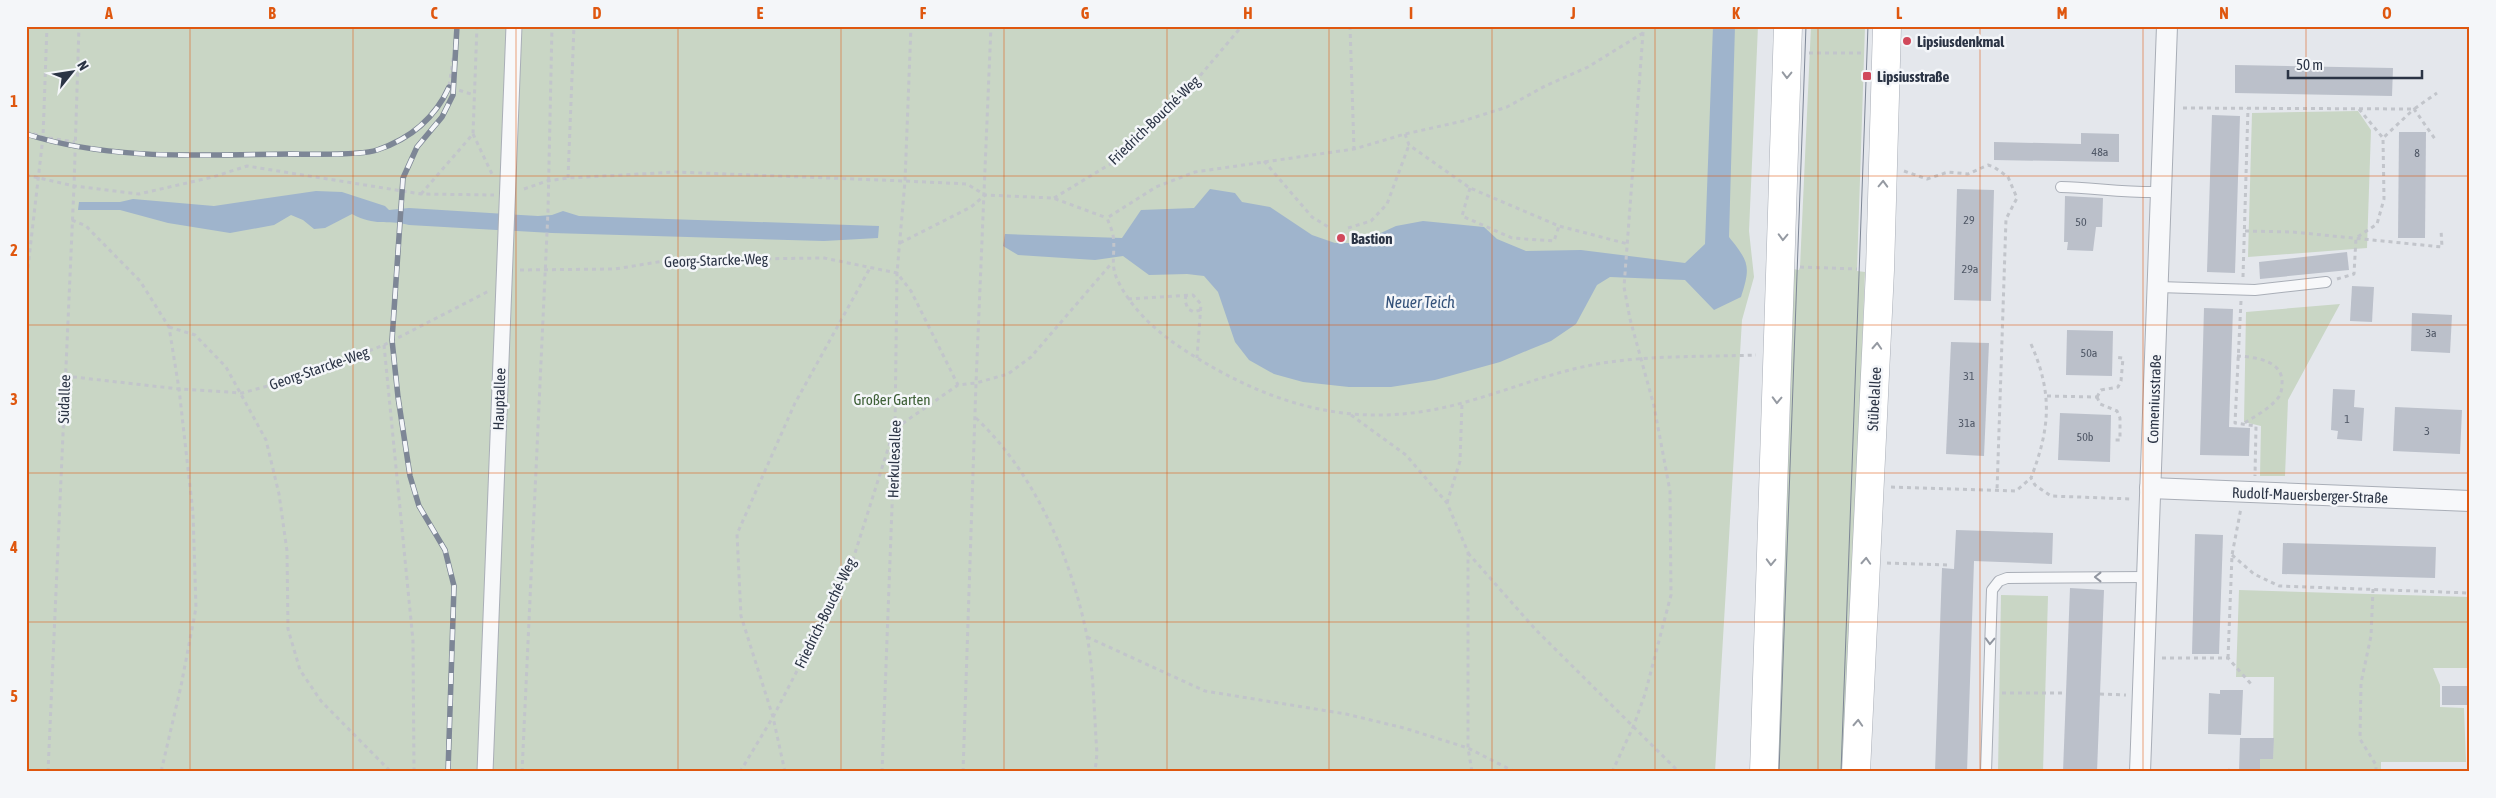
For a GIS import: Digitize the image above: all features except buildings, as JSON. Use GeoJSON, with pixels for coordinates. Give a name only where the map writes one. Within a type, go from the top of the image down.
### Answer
{"type":"FeatureCollection","features":[{"type":"Feature","properties":{"kind":"main road"},"geometry":{"type":"LineString","coordinates":[[1764,772],[1788,26]]}},
{"type":"Feature","properties":{"kind":"main road","name":"Stübelallee"},"geometry":{"type":"LineString","coordinates":[[1856,772],[1880,270],[1887,26]]}},
{"type":"Feature","properties":{"kind":"street","name":"Hauptallee"},"geometry":{"type":"LineString","coordinates":[[485,772],[514,26]]}},
{"type":"Feature","properties":{"kind":"street","name":"Comeniusstraße"},"geometry":{"type":"LineString","coordinates":[[2140,772],[2168,26]]}},
{"type":"Feature","properties":{"kind":"street","name":"Rudolf-Mauersberger-Straße"},"geometry":{"type":"LineString","coordinates":[[2150,494],[2249,493],[2470,501]]}},
{"type":"Feature","properties":{"kind":"lane"},"geometry":{"type":"LineString","coordinates":[[2061,187],[2111,189],[2124,193],[2161,192]]}},
{"type":"Feature","properties":{"kind":"lane"},"geometry":{"type":"LineString","coordinates":[[2158,286],[2242,289],[2326,282]]}},
{"type":"Feature","properties":{"kind":"lane"},"geometry":{"type":"LineString","coordinates":[[1986,772],[1992,590],[1999,581],[2007,578],[2147,577]]}},
{"type":"Feature","properties":{"kind":"path"},"geometry":{"type":"LineString","coordinates":[[26,284],[43,137],[47,26]]}},
{"type":"Feature","properties":{"kind":"path","name":"Südallee"},"geometry":{"type":"LineString","coordinates":[[48,772],[64,376],[74,186],[79,26]]}},
{"type":"Feature","properties":{"kind":"path"},"geometry":{"type":"LineString","coordinates":[[477,26],[473,134],[495,180],[507,195]]}},
{"type":"Feature","properties":{"kind":"path"},"geometry":{"type":"LineString","coordinates":[[522,772],[548,211],[547,181],[552,26]]}},
{"type":"Feature","properties":{"kind":"path"},"geometry":{"type":"LineString","coordinates":[[568,178],[574,26]]}},
{"type":"Feature","properties":{"kind":"path","name":"Herkulesallee"},"geometry":{"type":"LineString","coordinates":[[882,772],[895,428],[897,273],[905,181],[911,26]]}},
{"type":"Feature","properties":{"kind":"path"},"geometry":{"type":"LineString","coordinates":[[963,772],[976,383],[991,26]]}},
{"type":"Feature","properties":{"kind":"path","name":"Friedrich-Bouché-Weg"},"geometry":{"type":"LineString","coordinates":[[1054,198],[1112,163],[1193,84],[1242,26]]}},
{"type":"Feature","properties":{"kind":"path"},"geometry":{"type":"LineString","coordinates":[[1350,26],[1354,149]]}},
{"type":"Feature","properties":{"kind":"path"},"geometry":{"type":"LineString","coordinates":[[1612,772],[1634,725],[1645,694],[1671,595],[1670,491],[1642,358],[1630,319],[1624,287],[1628,252],[1642,33],[1645,26]]}},
{"type":"Feature","properties":{"kind":"path"},"geometry":{"type":"LineString","coordinates":[[1107,218],[1156,187],[1195,172],[1354,149],[1406,134],[1463,121],[1507,106],[1588,66],[1642,33]]}},
{"type":"Feature","properties":{"kind":"path"},"geometry":{"type":"LineString","coordinates":[[1809,53],[1863,53]]}},
{"type":"Feature","properties":{"kind":"path"},"geometry":{"type":"LineString","coordinates":[[453,58],[449,87],[474,95]]}},
{"type":"Feature","properties":{"kind":"path"},"geometry":{"type":"LineString","coordinates":[[2383,138],[2414,110],[2437,93]]}},
{"type":"Feature","properties":{"kind":"path"},"geometry":{"type":"LineString","coordinates":[[2165,107],[2414,110]]}},
{"type":"Feature","properties":{"kind":"path"},"geometry":{"type":"LineString","coordinates":[[2248,108],[2235,423],[2256,426],[2249,493],[2232,555],[2228,658],[2252,685]]}},
{"type":"Feature","properties":{"kind":"path"},"geometry":{"type":"LineString","coordinates":[[2356,238],[2377,224],[2384,199],[2383,138],[2359,109]]}},
{"type":"Feature","properties":{"kind":"path"},"geometry":{"type":"LineString","coordinates":[[2414,110],[2435,139]]}},
{"type":"Feature","properties":{"kind":"path"},"geometry":{"type":"LineString","coordinates":[[26,131],[43,137],[75,142]]}},
{"type":"Feature","properties":{"kind":"path"},"geometry":{"type":"LineString","coordinates":[[421,194],[473,134]]}},
{"type":"Feature","properties":{"kind":"path"},"geometry":{"type":"LineString","coordinates":[[1348,228],[1371,221],[1387,204],[1409,145],[1406,134]]}},
{"type":"Feature","properties":{"kind":"path"},"geometry":{"type":"LineString","coordinates":[[1409,145],[1470,188],[1559,226],[1628,244]]}},
{"type":"Feature","properties":{"kind":"path"},"geometry":{"type":"LineString","coordinates":[[1264,161],[1312,217],[1330,228]]}},
{"type":"Feature","properties":{"kind":"path"},"geometry":{"type":"LineString","coordinates":[[1902,171],[1908,171],[1927,179],[1948,172],[1968,174],[1988,165],[2008,177],[2017,198],[2006,219],[1997,490]]}},
{"type":"Feature","properties":{"kind":"path"},"geometry":{"type":"LineString","coordinates":[[26,175],[74,186],[139,194],[213,177],[247,166],[421,194],[507,195],[547,181],[568,178],[676,172],[905,181],[967,184],[985,195],[1054,198],[1107,218]]}},
{"type":"Feature","properties":{"kind":"path"},"geometry":{"type":"LineString","coordinates":[[1470,188],[1462,216],[1512,238],[1554,241],[1559,226]]}},
{"type":"Feature","properties":{"kind":"path"},"geometry":{"type":"LineString","coordinates":[[900,244],[971,207],[985,195]]}},
{"type":"Feature","properties":{"kind":"path"},"geometry":{"type":"LineString","coordinates":[[1107,218],[1113,236],[1111,263],[1118,282],[1145,321],[1196,358],[1246,386],[1289,403],[1351,415],[1426,411],[1462,403],[1595,364],[1642,358],[1761,355]]}},
{"type":"Feature","properties":{"kind":"path"},"geometry":{"type":"LineString","coordinates":[[72,220],[86,226],[140,281],[169,327],[179,388],[193,513],[196,608],[181,686],[161,772]]}},
{"type":"Feature","properties":{"kind":"path"},"geometry":{"type":"LineString","coordinates":[[2244,231],[2356,238],[2442,247],[2441,230]]}},
{"type":"Feature","properties":{"kind":"path"},"geometry":{"type":"LineString","coordinates":[[2326,282],[2354,274],[2356,238]]}},
{"type":"Feature","properties":{"kind":"path","name":"Georg-Starcke-Weg"},"geometry":{"type":"LineString","coordinates":[[64,376],[242,393],[301,377],[384,345],[504,276],[544,271],[616,269],[670,260],[824,258],[897,273]]}},
{"type":"Feature","properties":{"kind":"path"},"geometry":{"type":"LineString","coordinates":[[895,428],[958,385],[976,383],[1008,374],[1032,357],[1111,263]]}},
{"type":"Feature","properties":{"kind":"path"},"geometry":{"type":"LineString","coordinates":[[1800,267],[1857,269]]}},
{"type":"Feature","properties":{"kind":"path"},"geometry":{"type":"LineString","coordinates":[[785,772],[773,717],[741,616],[737,534],[796,403],[870,268]]}},
{"type":"Feature","properties":{"kind":"path"},"geometry":{"type":"LineString","coordinates":[[897,273],[910,291],[958,385]]}},
{"type":"Feature","properties":{"kind":"path"},"geometry":{"type":"LineString","coordinates":[[1128,299],[1186,295],[1194,295],[1198,298],[1202,304],[1196,358]]}},
{"type":"Feature","properties":{"kind":"path"},"geometry":{"type":"LineString","coordinates":[[1186,295],[1185,301],[1188,309],[1194,312],[1200,310]]}},
{"type":"Feature","properties":{"kind":"path"},"geometry":{"type":"LineString","coordinates":[[169,327],[195,335],[226,367],[242,393],[266,440],[279,494],[287,551],[288,629],[300,670],[322,701],[391,772]]}},
{"type":"Feature","properties":{"kind":"path"},"geometry":{"type":"LineString","coordinates":[[1883,487],[2016,491],[2030,478],[2039,457],[2046,423],[2046,396],[2043,371],[2031,344]]}},
{"type":"Feature","properties":{"kind":"path"},"geometry":{"type":"LineString","coordinates":[[384,345],[413,641],[414,772]]}},
{"type":"Feature","properties":{"kind":"path"},"geometry":{"type":"LineString","coordinates":[[2237,356],[2266,360],[2277,368],[2282,379],[2279,396],[2264,411],[2242,424]]}},
{"type":"Feature","properties":{"kind":"path"},"geometry":{"type":"LineString","coordinates":[[2096,397],[2101,390],[2118,387],[2121,380],[2122,358],[2115,357]]}},
{"type":"Feature","properties":{"kind":"path"},"geometry":{"type":"LineString","coordinates":[[2046,396],[2096,397]]}},
{"type":"Feature","properties":{"kind":"path"},"geometry":{"type":"LineString","coordinates":[[2096,397],[2100,404],[2117,411],[2120,418],[2120,440],[2112,440]]}},
{"type":"Feature","properties":{"kind":"path"},"geometry":{"type":"LineString","coordinates":[[1447,503],[1460,461],[1462,403]]}},
{"type":"Feature","properties":{"kind":"path"},"geometry":{"type":"LineString","coordinates":[[1351,415],[1406,455],[1447,503],[1468,552],[1536,630],[1634,725],[1679,772]]}},
{"type":"Feature","properties":{"kind":"path"},"geometry":{"type":"LineString","coordinates":[[976,418],[988,430],[1030,484],[1071,573],[1087,637],[1097,753],[1095,772]]}},
{"type":"Feature","properties":{"kind":"path","name":"Friedrich-Bouché-Weg"},"geometry":{"type":"LineString","coordinates":[[740,772],[773,717],[850,569],[895,428]]}},
{"type":"Feature","properties":{"kind":"path"},"geometry":{"type":"LineString","coordinates":[[2030,478],[2035,485],[2051,496],[2150,494]]}},
{"type":"Feature","properties":{"kind":"path"},"geometry":{"type":"LineString","coordinates":[[1468,552],[1468,748],[1472,772]]}},
{"type":"Feature","properties":{"kind":"path"},"geometry":{"type":"LineString","coordinates":[[2232,555],[2254,574],[2279,586],[2469,594],[2470,577]]}},
{"type":"Feature","properties":{"kind":"path"},"geometry":{"type":"LineString","coordinates":[[1881,563],[1950,565]]}},
{"type":"Feature","properties":{"kind":"path"},"geometry":{"type":"LineString","coordinates":[[2374,589],[2371,636],[2361,683],[2360,739],[2376,764],[2376,772]]}},
{"type":"Feature","properties":{"kind":"path"},"geometry":{"type":"LineString","coordinates":[[1087,637],[1205,691],[1346,714],[1404,728],[1468,748],[1515,772]]}},
{"type":"Feature","properties":{"kind":"path"},"geometry":{"type":"LineString","coordinates":[[2144,657],[2228,658]]}},
{"type":"Feature","properties":{"kind":"path"},"geometry":{"type":"LineString","coordinates":[[1989,693],[2066,693]]}},
{"type":"Feature","properties":{"kind":"path"},"geometry":{"type":"LineString","coordinates":[[2100,694],[2143,696]]}},
{"type":"Feature","properties":{"kind":"green space","name":"Großer Garten"},"geometry":{"type":"Polygon","coordinates":[[[26,26],[1758,26],[1749,231],[1754,277],[1742,320],[1715,772],[26,772],[26,26]]]}},
{"type":"Feature","properties":{"kind":"green space"},"geometry":{"type":"Polygon","coordinates":[[[1811,26],[1865,26],[1857,271],[1865,272],[1846,772],[1773,772],[1793,269],[1799,270],[1800,267],[1811,26]]]}},
{"type":"Feature","properties":{"kind":"green space"},"geometry":{"type":"Polygon","coordinates":[[[2358,111],[2371,130],[2367,248],[2248,257],[2252,113],[2358,111]]]}},
{"type":"Feature","properties":{"kind":"green space"},"geometry":{"type":"Polygon","coordinates":[[[2340,304],[2288,400],[2285,476],[2260,476],[2261,426],[2244,422],[2246,312],[2340,304]]]}},
{"type":"Feature","properties":{"kind":"green space"},"geometry":{"type":"Polygon","coordinates":[[[2239,590],[2470,597],[2469,668],[2433,668],[2440,685],[2440,707],[2464,708],[2466,762],[2381,762],[2381,772],[2259,772],[2260,759],[2273,759],[2274,677],[2236,677],[2239,590]]]}},
{"type":"Feature","properties":{"kind":"green space"},"geometry":{"type":"Polygon","coordinates":[[[2001,595],[2048,596],[2043,772],[1998,772],[2001,595]]]}},
{"type":"Feature","properties":{"kind":"water","name":"Neuer Teich"},"geometry":{"type":"Polygon","coordinates":[[[1713,26],[1735,26],[1729,237],[1741,253],[1747,271],[1741,297],[1714,310],[1685,280],[1610,277],[1597,285],[1576,324],[1551,341],[1500,362],[1435,380],[1391,387],[1349,387],[1303,382],[1274,374],[1249,360],[1235,342],[1218,292],[1204,276],[1187,274],[1149,275],[1123,256],[1095,260],[1018,255],[1003,246],[1005,234],[1122,238],[1141,210],[1194,208],[1210,189],[1235,193],[1242,202],[1270,207],[1312,235],[1335,243],[1359,243],[1396,226],[1423,221],[1484,227],[1497,239],[1526,251],[1581,250],[1685,263],[1705,244],[1713,26]]]}},
{"type":"Feature","properties":{"kind":"water"},"geometry":{"type":"Polygon","coordinates":[[[316,191],[342,192],[385,206],[389,210],[409,208],[538,216],[552,215],[563,211],[579,216],[879,226],[878,238],[824,241],[552,233],[409,225],[374,222],[352,214],[325,228],[314,229],[303,220],[291,215],[274,225],[230,233],[168,223],[120,210],[78,210],[79,202],[120,202],[133,199],[214,206],[316,191]]]}},
{"type":"Feature","properties":{"kind":"tram line"},"geometry":{"type":"LineString","coordinates":[[1779,772],[1806,26]]}},
{"type":"Feature","properties":{"kind":"tram line"},"geometry":{"type":"LineString","coordinates":[[1841,772],[1868,26]]}},
{"type":"Feature","properties":{"kind":"railway"},"geometry":{"type":"LineString","coordinates":[[448,772],[454,586],[445,550],[419,506],[410,476],[398,397],[392,340],[403,178],[417,147],[442,117],[453,95],[457,26]]}},
{"type":"Feature","properties":{"kind":"railway"},"geometry":{"type":"LineString","coordinates":[[26,134],[58,143],[91,149],[157,154],[335,154],[369,152],[400,140],[420,126],[429,118],[449,87]]}},
{"type":"Feature","properties":{"kind":"place","name":"Lipsiusdenkmal"},"geometry":{"type":"Point","coordinates":[1907,41]}},
{"type":"Feature","properties":{"kind":"place","name":"Lipsiusstraße"},"geometry":{"type":"Point","coordinates":[1867,76]}},
{"type":"Feature","properties":{"kind":"place","name":"Bastion"},"geometry":{"type":"Point","coordinates":[1341,238]}}]}
